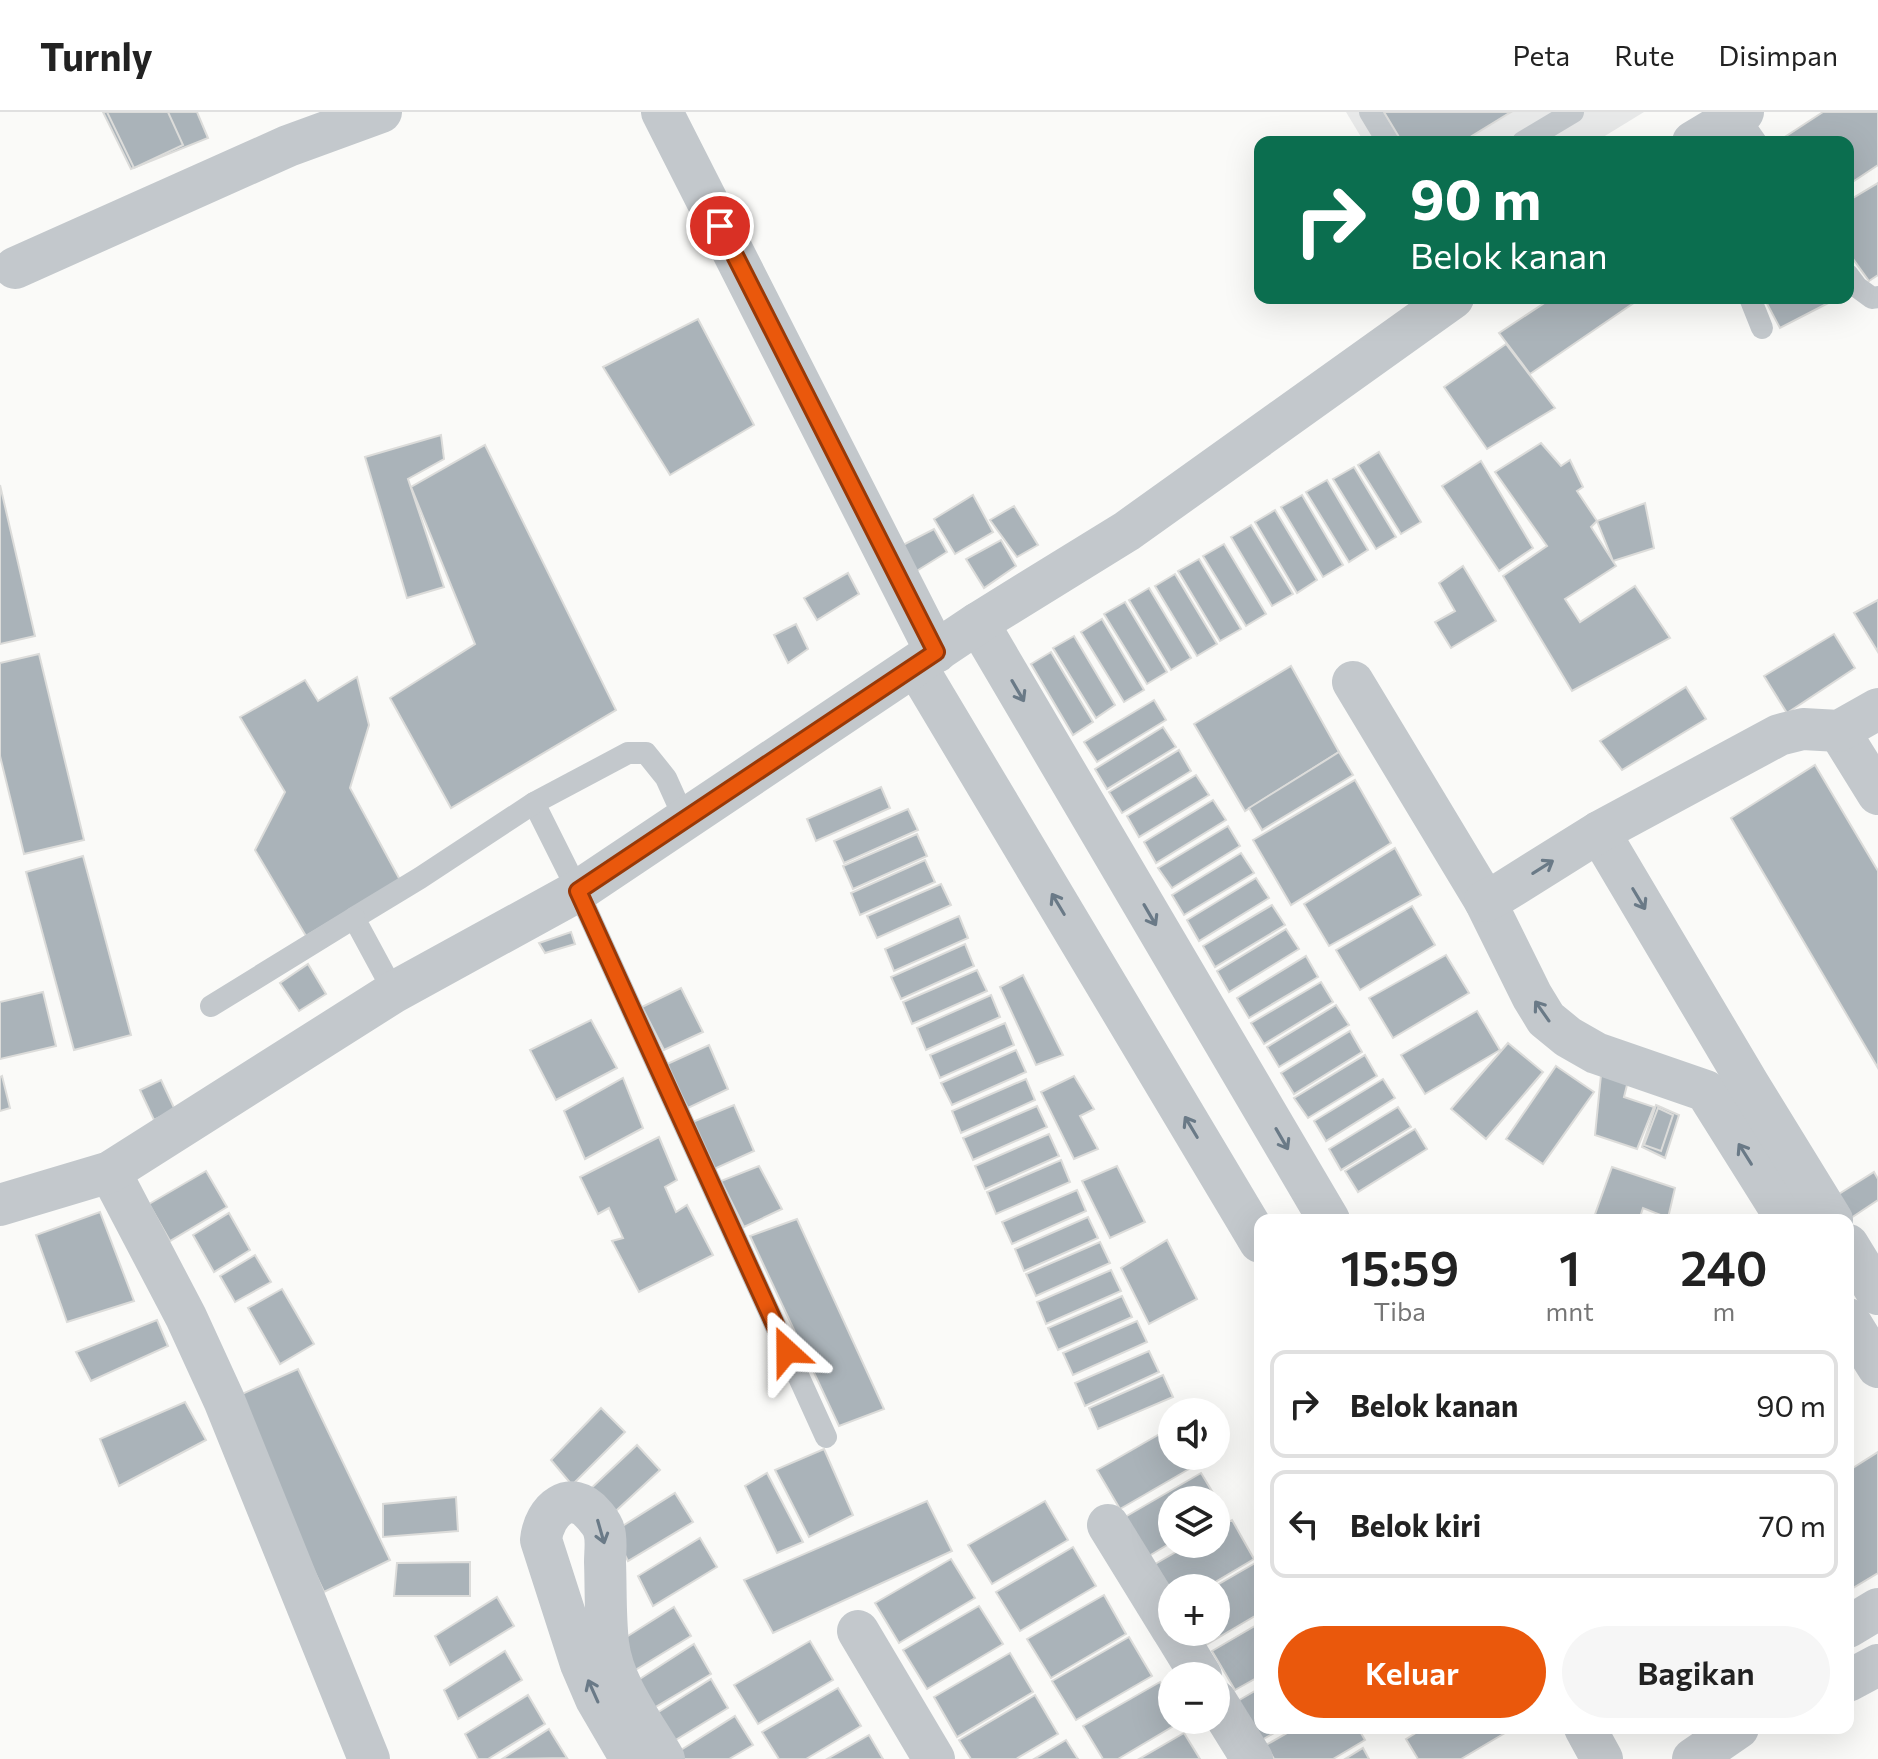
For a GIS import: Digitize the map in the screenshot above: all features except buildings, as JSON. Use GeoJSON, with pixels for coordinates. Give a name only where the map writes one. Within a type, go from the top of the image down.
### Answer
{"type":"FeatureCollection","features":[{"type":"Feature","properties":{"kind":"street"},"geometry":{"type":"LineString","coordinates":[[15,268],[281,129],[381,112]]}},
{"type":"Feature","properties":{"kind":"street"},"geometry":{"type":"LineString","coordinates":[[662,112],[926,659],[1254,1232]]}},
{"type":"Feature","properties":{"kind":"street"},"geometry":{"type":"LineString","coordinates":[[1709,136],[1745,123]]}},
{"type":"Feature","properties":{"kind":"street"},"geometry":{"type":"LineString","coordinates":[[0,1205],[110,1172],[394,992],[578,891],[978,623],[1127,531],[1445,304]]}},
{"type":"Feature","properties":{"kind":"street"},"geometry":{"type":"LineString","coordinates":[[978,623],[1325,1214]]}},
{"type":"Feature","properties":{"kind":"street"},"geometry":{"type":"LineString","coordinates":[[1353,682],[1485,901],[1546,1019],[1568,1037],[1596,1053],[1706,1091],[1749,1085]]}},
{"type":"Feature","properties":{"kind":"street"},"geometry":{"type":"LineString","coordinates":[[1485,901],[1599,832],[1779,735],[1803,729],[1839,731],[1878,709]]}},
{"type":"Feature","properties":{"kind":"street"},"geometry":{"type":"LineString","coordinates":[[1839,731],[1878,794]]}},
{"type":"Feature","properties":{"kind":"street"},"geometry":{"type":"LineString","coordinates":[[1599,832],[1828,1214]]}},
{"type":"Feature","properties":{"kind":"street"},"geometry":{"type":"LineString","coordinates":[[1706,1091],[1783,1214]]}},
{"type":"Feature","properties":{"kind":"street"},"geometry":{"type":"LineString","coordinates":[[110,1172],[186,1317],[224,1400],[369,1759]]}},
{"type":"Feature","properties":{"kind":"street"},"geometry":{"type":"LineString","coordinates":[[1854,1255],[1878,1294]]}},
{"type":"Feature","properties":{"kind":"street"},"geometry":{"type":"LineString","coordinates":[[1854,1329],[1878,1367]]}},
{"type":"Feature","properties":{"kind":"street"},"geometry":{"type":"LineString","coordinates":[[631,1759],[596,1699],[581,1664],[541,1540],[546,1520],[562,1504],[580,1503],[590,1510],[605,1532],[608,1643],[621,1686],[664,1759]]}},
{"type":"Feature","properties":{"kind":"street"},"geometry":{"type":"LineString","coordinates":[[1108,1525],[1158,1607]]}},
{"type":"Feature","properties":{"kind":"street"},"geometry":{"type":"LineString","coordinates":[[1854,1623],[1878,1609]]}},
{"type":"Feature","properties":{"kind":"street"},"geometry":{"type":"LineString","coordinates":[[858,1631],[934,1759]]}},
{"type":"Feature","properties":{"kind":"street"},"geometry":{"type":"LineString","coordinates":[[1854,1678],[1878,1665]]}},
{"type":"Feature","properties":{"kind":"street"},"geometry":{"type":"LineString","coordinates":[[1230,1724],[1252,1759]]}},
{"type":"Feature","properties":{"kind":"street"},"geometry":{"type":"LineString","coordinates":[[1588,1734],[1602,1759]]}},
{"type":"Feature","properties":{"kind":"street"},"geometry":{"type":"LineString","coordinates":[[1693,1759],[1729,1734]]}},
{"type":"Feature","properties":{"kind":"lane"},"geometry":{"type":"LineString","coordinates":[[1370,112],[1384,136]]}},
{"type":"Feature","properties":{"kind":"lane"},"geometry":{"type":"LineString","coordinates":[[1533,136],[1573,112]]}},
{"type":"Feature","properties":{"kind":"lane"},"geometry":{"type":"LineString","coordinates":[[1854,283],[1872,298],[1878,297]]}},
{"type":"Feature","properties":{"kind":"lane"},"geometry":{"type":"LineString","coordinates":[[1752,304],[1762,328]]}},
{"type":"Feature","properties":{"kind":"lane"},"geometry":{"type":"LineString","coordinates":[[211,1006],[420,878],[534,803],[628,753],[646,753],[666,778],[685,820]]}},
{"type":"Feature","properties":{"kind":"lane"},"geometry":{"type":"LineString","coordinates":[[534,803],[578,891],[826,1437]]}},
{"type":"Feature","properties":{"kind":"lane"},"geometry":{"type":"LineString","coordinates":[[354,918],[394,992]]}},
{"type":"Feature","properties":{"kind":"shaded area"},"geometry":{"type":"Polygon","coordinates":[[[1346,112],[1644,112],[1605,136],[1360,136],[1346,112]]]}},
{"type":"Feature","properties":{"kind":"route"},"geometry":{"type":"LineString","coordinates":[[720,226],[936,652],[578,891],[787,1351]]}}]}
